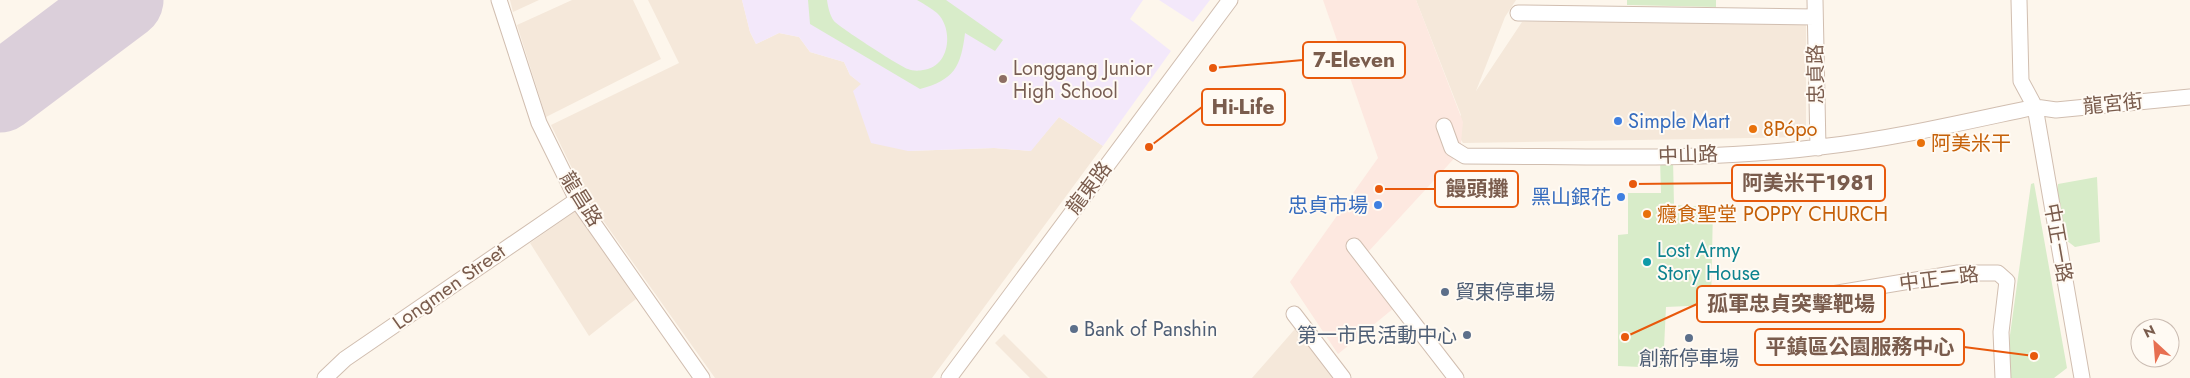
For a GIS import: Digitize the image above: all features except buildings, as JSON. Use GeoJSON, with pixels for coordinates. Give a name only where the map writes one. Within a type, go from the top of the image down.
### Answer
{"type":"FeatureCollection","features":[{"type":"Feature","properties":{"kind":"street","name":"龍昌路"},"geometry":{"type":"LineString","coordinates":[[499,0],[539,122],[577,200],[702,378]]}},
{"type":"Feature","properties":{"kind":"street","name":"龍東路"},"geometry":{"type":"LineString","coordinates":[[949,378],[1230,0]]}},
{"type":"Feature","properties":{"kind":"street","name":"忠貞路"},"geometry":{"type":"LineString","coordinates":[[1815,0],[1818,148]]}},
{"type":"Feature","properties":{"kind":"street","name":"中正一路"},"geometry":{"type":"LineString","coordinates":[[2019,0],[2021,81],[2035,108],[2082,378]]}},
{"type":"Feature","properties":{"kind":"street"},"geometry":{"type":"LineString","coordinates":[[1518,13],[1815,17]]}},
{"type":"Feature","properties":{"kind":"street","name":"龍宮街"},"geometry":{"type":"LineString","coordinates":[[2035,108],[2056,110],[2190,96]]}},
{"type":"Feature","properties":{"kind":"street","name":"中山路"},"geometry":{"type":"LineString","coordinates":[[1444,126],[1452,148],[1465,156],[1666,156],[1818,148],[1877,139],[2035,108]]}},
{"type":"Feature","properties":{"kind":"street","name":"Longmen Street"},"geometry":{"type":"LineString","coordinates":[[325,378],[345,359],[577,200]]}},
{"type":"Feature","properties":{"kind":"street"},"geometry":{"type":"LineString","coordinates":[[1354,246],[1456,378]]}},
{"type":"Feature","properties":{"kind":"street","name":"中正二路"},"geometry":{"type":"LineString","coordinates":[[1802,299],[1958,273],[1998,273],[2007,281],[2001,332],[2003,378]]}},
{"type":"Feature","properties":{"kind":"street"},"geometry":{"type":"LineString","coordinates":[[1294,314],[1343,378]]}},
{"type":"Feature","properties":{"kind":"shaded area"},"geometry":{"type":"Polygon","coordinates":[[[510,0],[539,0],[513,12],[510,0]]]}},
{"type":"Feature","properties":{"kind":"shaded area"},"geometry":{"type":"Polygon","coordinates":[[[572,0],[633,0],[661,59],[546,117],[517,25],[572,0]]]}},
{"type":"Feature","properties":{"kind":"shaded area"},"geometry":{"type":"Polygon","coordinates":[[[648,0],[742,0],[750,32],[756,44],[779,33],[799,37],[810,52],[844,62],[850,75],[862,84],[859,88],[908,151],[994,148],[1030,151],[1059,117],[1103,146],[932,378],[715,378],[585,195],[551,125],[679,63],[648,0]]]}},
{"type":"Feature","properties":{"kind":"shaded area","name":"Longgang Junior High School"},"geometry":{"type":"Polygon","coordinates":[[[742,0],[1143,0],[1130,19],[1171,51],[1103,146],[1059,117],[1031,151],[994,148],[908,151],[871,143],[853,91],[861,84],[850,75],[844,62],[810,52],[799,37],[779,33],[756,44],[750,32],[742,0]]]}},
{"type":"Feature","properties":{"kind":"shaded area","name":"Longgang Junior High School"},"geometry":{"type":"Polygon","coordinates":[[[1159,0],[1210,0],[1193,22],[1159,0]]]}},
{"type":"Feature","properties":{"kind":"shaded area","name":"忠貞市場"},"geometry":{"type":"Polygon","coordinates":[[[1323,0],[1416,0],[1463,122],[1460,152],[1368,252],[1400,303],[1338,354],[1290,282],[1378,158],[1323,0]]]}},
{"type":"Feature","properties":{"kind":"shaded area"},"geometry":{"type":"Polygon","coordinates":[[[1416,0],[1516,0],[1505,17],[1476,91],[1522,22],[1806,22],[1806,137],[1463,143],[1453,127],[1461,115],[1416,0]]]}},
{"type":"Feature","properties":{"kind":"shaded area"},"geometry":{"type":"Polygon","coordinates":[[[577,210],[636,299],[589,336],[530,243],[577,210]]]}},
{"type":"Feature","properties":{"kind":"shaded area"},"geometry":{"type":"Polygon","coordinates":[[[1301,322],[1341,378],[1252,378],[1301,322]]]}},
{"type":"Feature","properties":{"kind":"shaded area"},"geometry":{"type":"Polygon","coordinates":[[[1004,334],[1048,378],[1030,378],[995,343],[1004,334]]]}},
{"type":"Feature","properties":{"kind":"green space"},"geometry":{"type":"Polygon","coordinates":[[[808,0],[827,0],[831,17],[838,25],[883,55],[911,70],[916,71],[932,67],[939,62],[944,55],[947,37],[946,28],[937,13],[917,0],[946,0],[1003,40],[995,51],[965,33],[961,55],[954,70],[941,81],[920,89],[810,24],[808,0]]]}},
{"type":"Feature","properties":{"kind":"green space"},"geometry":{"type":"Polygon","coordinates":[[[1627,0],[1716,0],[1716,7],[1627,5],[1627,0]]]}},
{"type":"Feature","properties":{"kind":"green space"},"geometry":{"type":"Polygon","coordinates":[[[1660,159],[1673,159],[1674,205],[1713,207],[1711,305],[1666,307],[1663,368],[1618,366],[1618,235],[1628,234],[1628,193],[1661,193],[1660,159]]]}},
{"type":"Feature","properties":{"kind":"green space"},"geometry":{"type":"Polygon","coordinates":[[[2097,177],[2100,242],[2075,247],[2066,240],[2057,192],[2058,184],[2097,177]]]}},
{"type":"Feature","properties":{"kind":"green space"},"geometry":{"type":"Polygon","coordinates":[[[2034,183],[2067,368],[2054,378],[2004,378],[2031,184],[2034,183]]]}},
{"type":"Feature","properties":{"kind":"runway"},"geometry":{"type":"LineString","coordinates":[[0,93],[124,0]]}},
{"type":"Feature","properties":{"kind":"place","name":"7-Eleven"},"geometry":{"type":"Point","coordinates":[1213,68]}},
{"type":"Feature","properties":{"kind":"place","name":"Longgang Junior High School"},"geometry":{"type":"Point","coordinates":[1003,79]}},
{"type":"Feature","properties":{"kind":"place","name":"Simple Mart"},"geometry":{"type":"Point","coordinates":[1618,121]}},
{"type":"Feature","properties":{"kind":"place","name":"8Pópo"},"geometry":{"type":"Point","coordinates":[1753,129]}},
{"type":"Feature","properties":{"kind":"place","name":"阿美米干"},"geometry":{"type":"Point","coordinates":[1921,143]}},
{"type":"Feature","properties":{"kind":"place","name":"Hi-Life"},"geometry":{"type":"Point","coordinates":[1149,147]}},
{"type":"Feature","properties":{"kind":"place","name":"阿美米干1981"},"geometry":{"type":"Point","coordinates":[1633,184]}},
{"type":"Feature","properties":{"kind":"place","name":"饅頭攤"},"geometry":{"type":"Point","coordinates":[1379,189]}},
{"type":"Feature","properties":{"kind":"place","name":"黑山銀花"},"geometry":{"type":"Point","coordinates":[1621,197]}},
{"type":"Feature","properties":{"kind":"place","name":"忠貞市場"},"geometry":{"type":"Point","coordinates":[1378,205]}},
{"type":"Feature","properties":{"kind":"place","name":"癮食聖堂 POPPY CHURCH"},"geometry":{"type":"Point","coordinates":[1647,214]}},
{"type":"Feature","properties":{"kind":"place","name":"Lost Army Story House"},"geometry":{"type":"Point","coordinates":[1647,262]}},
{"type":"Feature","properties":{"kind":"place","name":"貿東停車場"},"geometry":{"type":"Point","coordinates":[1445,292]}},
{"type":"Feature","properties":{"kind":"place","name":"Bank of Panshin"},"geometry":{"type":"Point","coordinates":[1074,329]}},
{"type":"Feature","properties":{"kind":"place","name":"第一市民活動中心"},"geometry":{"type":"Point","coordinates":[1467,335]}},
{"type":"Feature","properties":{"kind":"place","name":"孤軍忠貞突擊靶場"},"geometry":{"type":"Point","coordinates":[1625,337]}},
{"type":"Feature","properties":{"kind":"place","name":"創新停車場"},"geometry":{"type":"Point","coordinates":[1689,338]}},
{"type":"Feature","properties":{"kind":"place","name":"平鎮區公園服務中心"},"geometry":{"type":"Point","coordinates":[2034,356]}}]}
